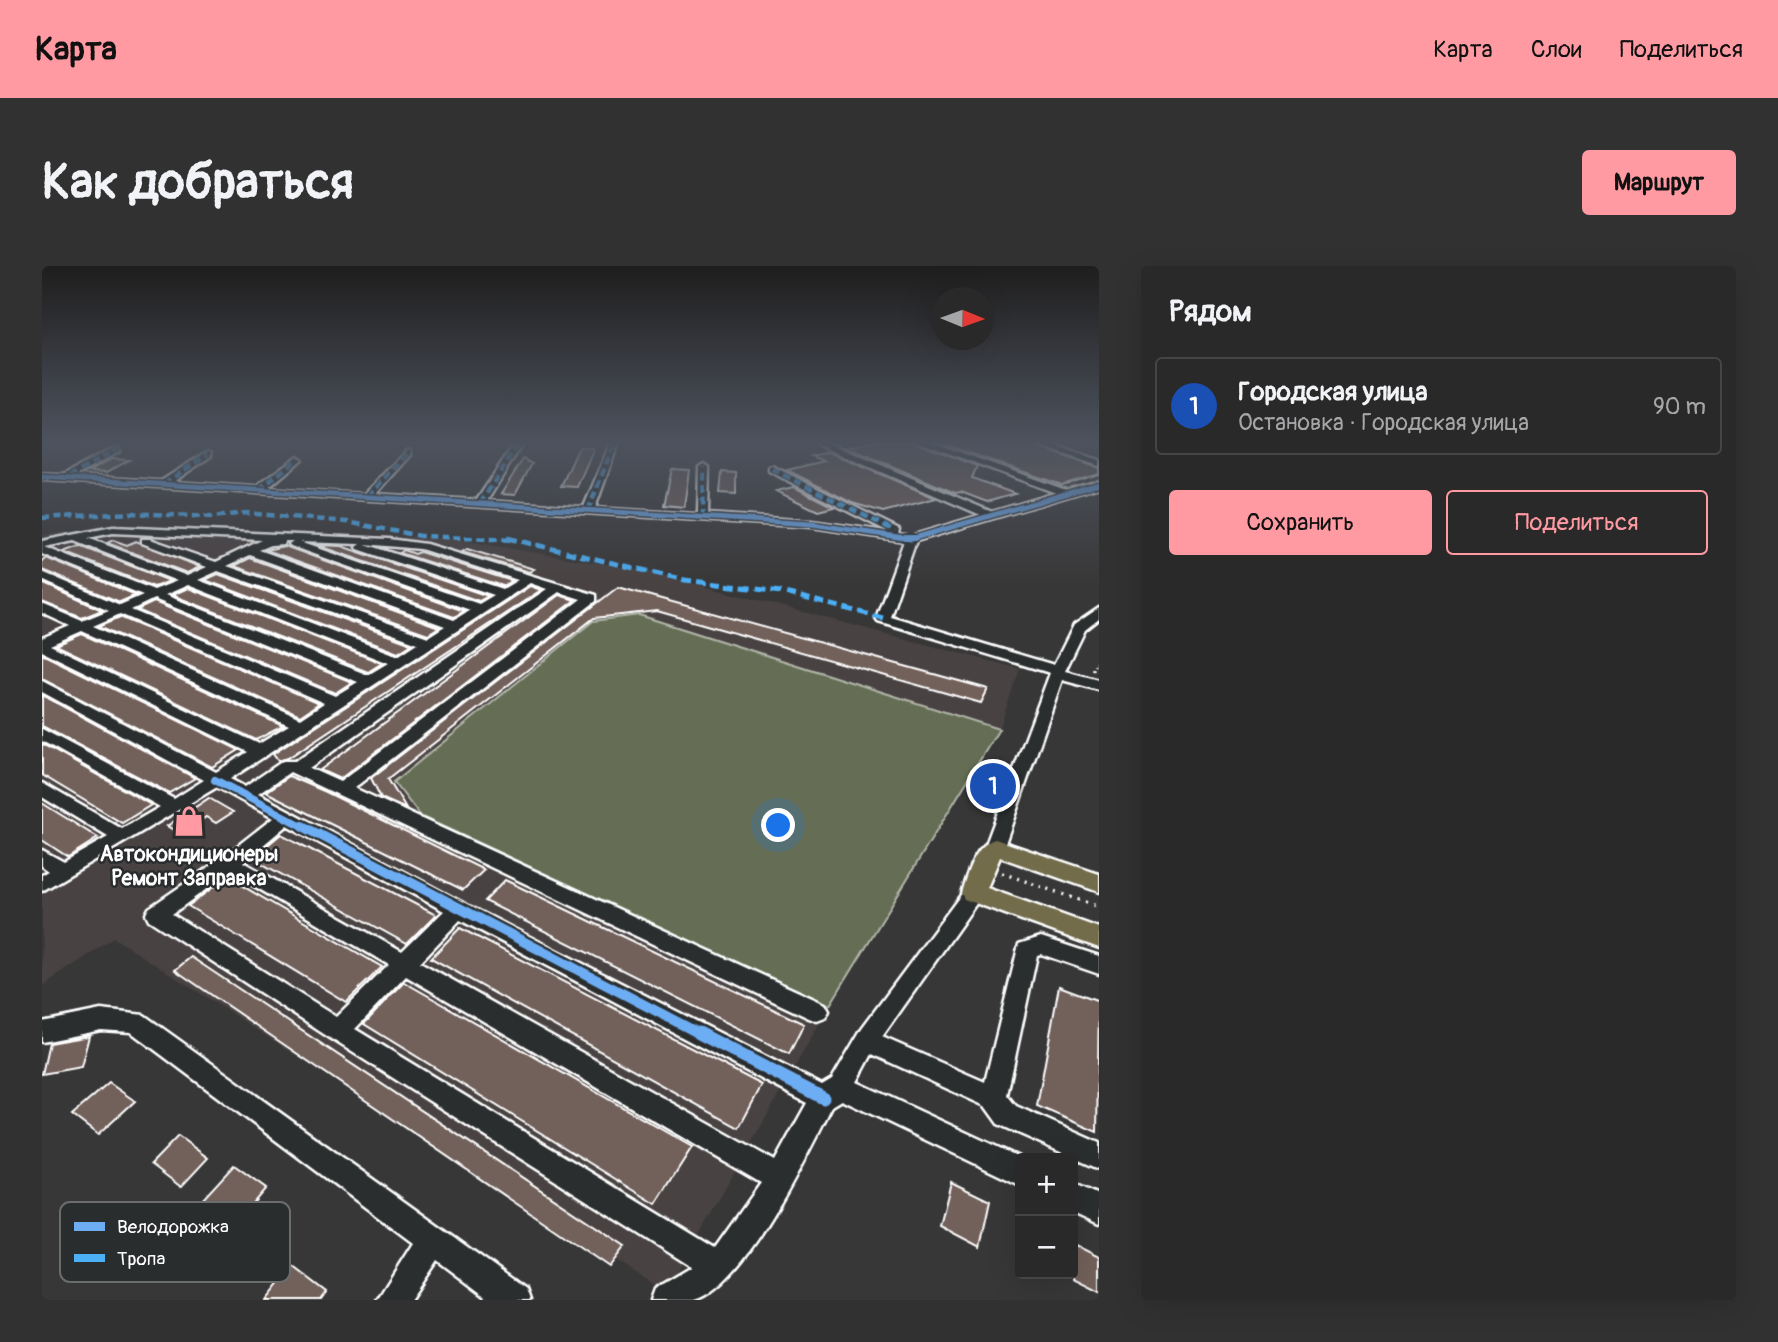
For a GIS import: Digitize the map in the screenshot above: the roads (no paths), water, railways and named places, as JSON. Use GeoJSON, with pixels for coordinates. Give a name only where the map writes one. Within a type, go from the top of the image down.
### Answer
{"type":"FeatureCollection","features":[{"type":"Feature","properties":{"kind":"main road"},"geometry":{"type":"LineString","coordinates":[[1099,883],[988,857],[973,893],[1099,938]]}},
{"type":"Feature","properties":{"kind":"street"},"geometry":{"type":"LineString","coordinates":[[247,489],[812,524],[911,539],[1082,489]]}},
{"type":"Feature","properties":{"kind":"street"},"geometry":{"type":"LineString","coordinates":[[367,497],[374,489]]}},
{"type":"Feature","properties":{"kind":"street"},"geometry":{"type":"LineString","coordinates":[[480,504],[489,489]]}},
{"type":"Feature","properties":{"kind":"street"},"geometry":{"type":"LineString","coordinates":[[588,510],[596,489]]}},
{"type":"Feature","properties":{"kind":"street"},"geometry":{"type":"LineString","coordinates":[[703,518],[704,489]]}},
{"type":"Feature","properties":{"kind":"street"},"geometry":{"type":"LineString","coordinates":[[812,489],[911,539]]}},
{"type":"Feature","properties":{"kind":"street"},"geometry":{"type":"LineString","coordinates":[[929,489],[992,516]]}},
{"type":"Feature","properties":{"kind":"street"},"geometry":{"type":"LineString","coordinates":[[1054,489],[1067,494]]}},
{"type":"Feature","properties":{"kind":"street"},"geometry":{"type":"LineString","coordinates":[[42,544],[113,530],[422,546],[591,598],[342,789]]}},
{"type":"Feature","properties":{"kind":"street"},"geometry":{"type":"LineString","coordinates":[[77,538],[397,661]]}},
{"type":"Feature","properties":{"kind":"street"},"geometry":{"type":"LineString","coordinates":[[911,539],[883,618],[1058,672],[1095,680]]}},
{"type":"Feature","properties":{"kind":"street"},"geometry":{"type":"LineString","coordinates":[[42,644],[189,580],[269,541],[294,540],[480,609]]}},
{"type":"Feature","properties":{"kind":"street"},"geometry":{"type":"LineString","coordinates":[[146,541],[428,642]]}},
{"type":"Feature","properties":{"kind":"street"},"geometry":{"type":"LineString","coordinates":[[345,542],[504,594]]}},
{"type":"Feature","properties":{"kind":"street"},"geometry":{"type":"LineString","coordinates":[[42,550],[367,680]]}},
{"type":"Feature","properties":{"kind":"street"},"geometry":{"type":"LineString","coordinates":[[250,551],[453,625]]}},
{"type":"Feature","properties":{"kind":"street"},"geometry":{"type":"LineString","coordinates":[[42,576],[333,701]]}},
{"type":"Feature","properties":{"kind":"street"},"geometry":{"type":"LineString","coordinates":[[42,884],[174,807],[333,701],[529,578]]}},
{"type":"Feature","properties":{"kind":"street"},"geometry":{"type":"LineString","coordinates":[[297,768],[558,587]]}},
{"type":"Feature","properties":{"kind":"street"},"geometry":{"type":"LineString","coordinates":[[42,608],[299,724]]}},
{"type":"Feature","properties":{"kind":"street"},"geometry":{"type":"LineString","coordinates":[[988,857],[1058,672],[1082,625],[1099,612]]}},
{"type":"Feature","properties":{"kind":"street"},"geometry":{"type":"LineString","coordinates":[[1082,625],[1099,629]]}},
{"type":"Feature","properties":{"kind":"street"},"geometry":{"type":"LineString","coordinates":[[42,644],[258,750]]}},
{"type":"Feature","properties":{"kind":"street"},"geometry":{"type":"LineString","coordinates":[[42,686],[458,909],[832,1092],[1015,1170]]}},
{"type":"Feature","properties":{"kind":"street"},"geometry":{"type":"LineString","coordinates":[[42,734],[174,807]]}},
{"type":"Feature","properties":{"kind":"street"},"geometry":{"type":"LineString","coordinates":[[245,795],[289,765],[297,768],[817,1011]]}},
{"type":"Feature","properties":{"kind":"street"},"geometry":{"type":"LineString","coordinates":[[42,789],[122,837]]}},
{"type":"Feature","properties":{"kind":"street"},"geometry":{"type":"LineString","coordinates":[[285,817],[229,863],[156,914],[338,1031],[719,1267]]}},
{"type":"Feature","properties":{"kind":"street"},"geometry":{"type":"LineString","coordinates":[[42,857],[64,872]]}},
{"type":"Feature","properties":{"kind":"street"},"geometry":{"type":"LineString","coordinates":[[229,863],[780,1179]]}},
{"type":"Feature","properties":{"kind":"street"},"geometry":{"type":"LineString","coordinates":[[666,1300],[719,1267],[780,1179],[832,1092],[973,893]]}},
{"type":"Feature","properties":{"kind":"street"},"geometry":{"type":"LineString","coordinates":[[338,1031],[402,962],[458,909]]}},
{"type":"Feature","properties":{"kind":"street"},"geometry":{"type":"LineString","coordinates":[[994,1098],[1027,950],[1041,945],[1099,965]]}},
{"type":"Feature","properties":{"kind":"street"},"geometry":{"type":"LineString","coordinates":[[42,1032],[101,1020],[136,1022],[515,1300]]}},
{"type":"Feature","properties":{"kind":"street"},"geometry":{"type":"LineString","coordinates":[[867,1041],[994,1098],[1007,1115],[1099,1156]]}},
{"type":"Feature","properties":{"kind":"street"},"geometry":{"type":"LineString","coordinates":[[1078,1200],[1099,1210]]}},
{"type":"Feature","properties":{"kind":"street"},"geometry":{"type":"LineString","coordinates":[[392,1300],[433,1240]]}},
{"type":"Feature","properties":{"kind":"place","name":"Городская улица"},"geometry":{"type":"Point","coordinates":[993,786]}},
{"type":"Feature","properties":{"kind":"place","name":"Автокондиционеры Ремонт Заправка"},"geometry":{"type":"Point","coordinates":[189,821]}}]}
